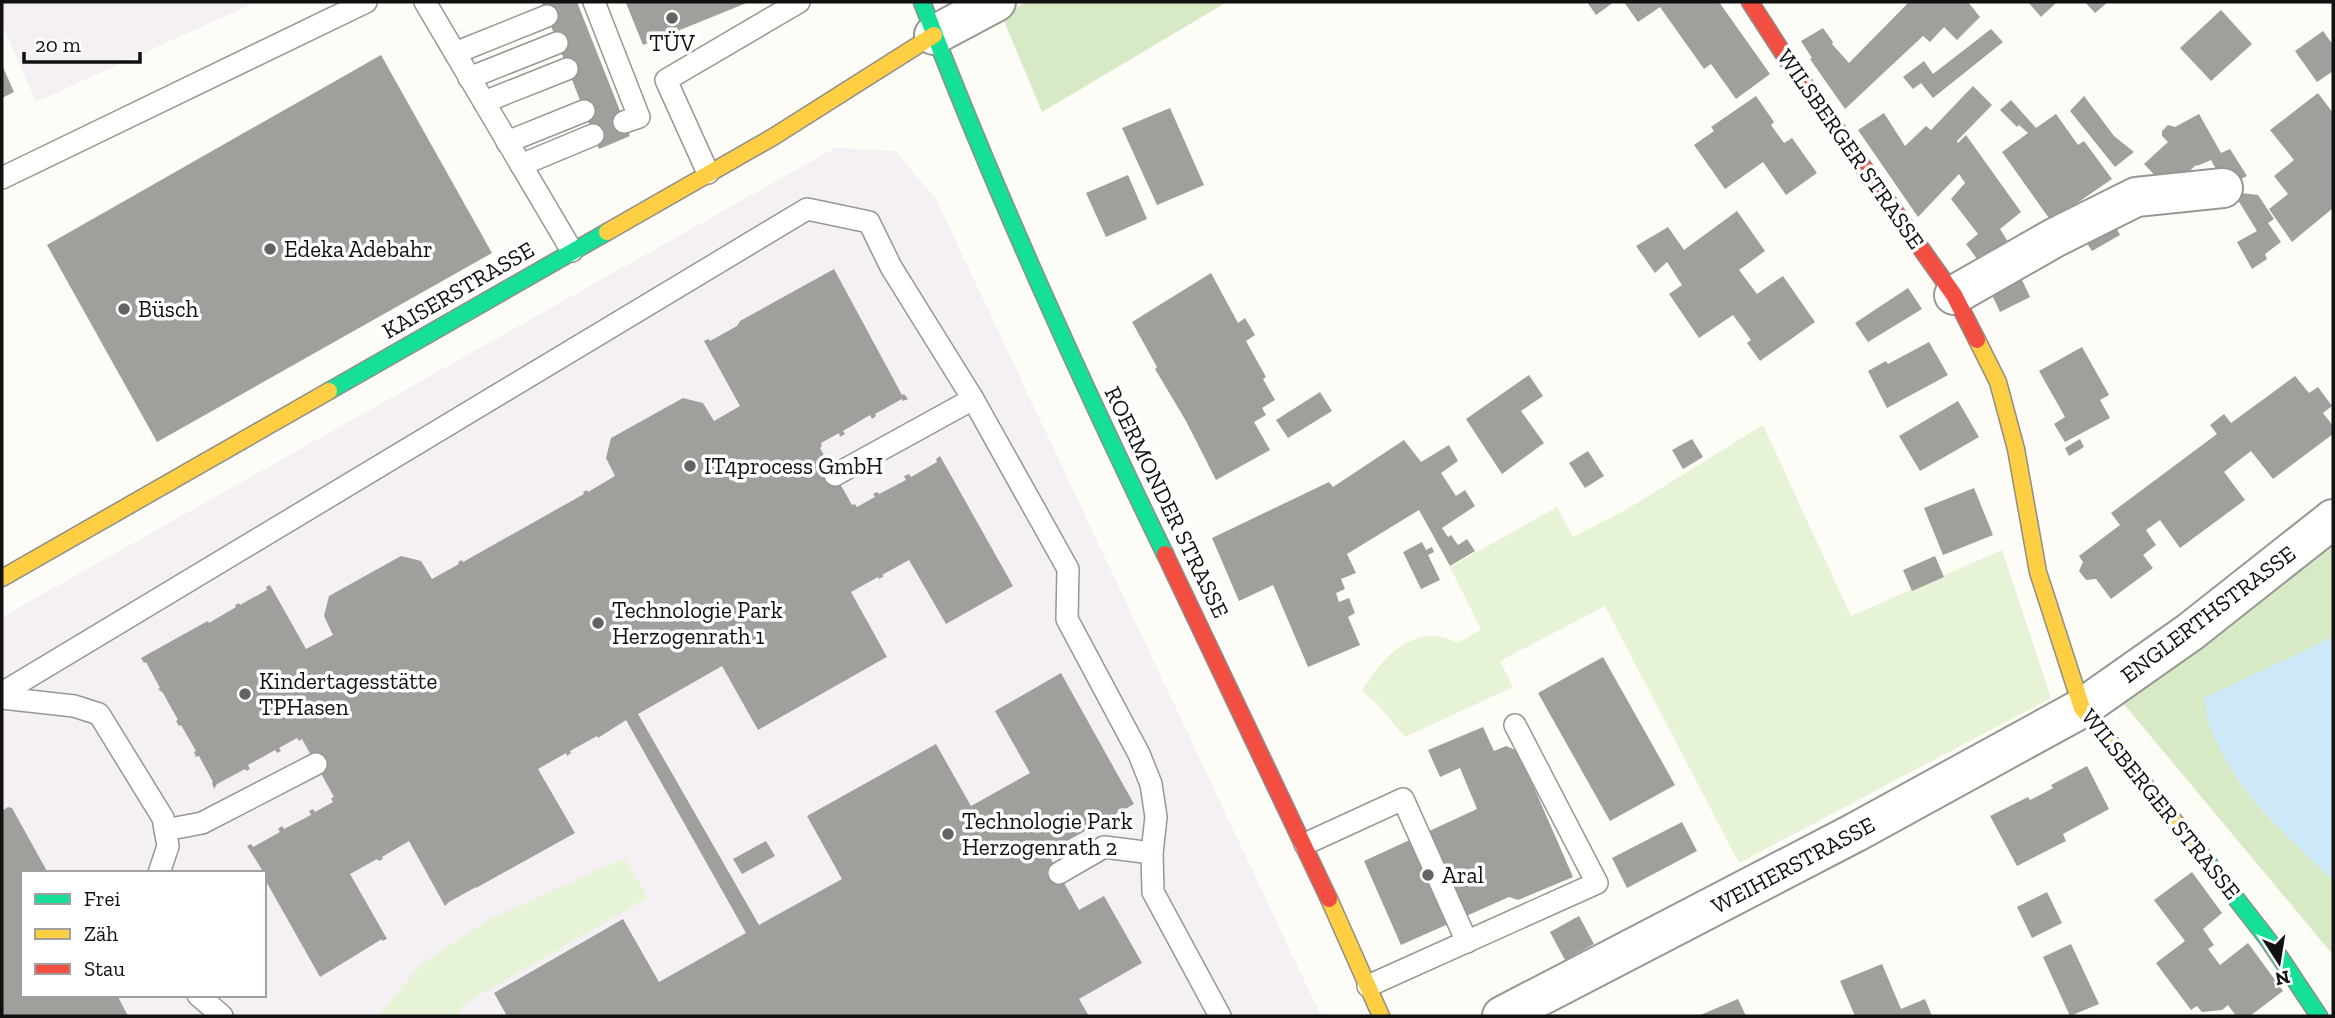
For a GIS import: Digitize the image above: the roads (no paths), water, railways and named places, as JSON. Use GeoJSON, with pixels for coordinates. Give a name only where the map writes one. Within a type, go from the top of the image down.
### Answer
{"type":"FeatureCollection","features":[{"type":"Feature","properties":{"kind":"street"},"geometry":{"type":"LineString","coordinates":[[928,18],[996,2]]}},
{"type":"Feature","properties":{"kind":"street","name":"WILSBERGER STRASSE"},"geometry":{"type":"LineString","coordinates":[[1750,2],[1788,61],[1954,295],[1998,382],[2016,449],[2038,572],[2082,708],[2167,810],[2269,941],[2319,1016]]}},
{"type":"Feature","properties":{"kind":"street","name":"KAISERSTRASSE"},"geometry":{"type":"LineString","coordinates":[[2,578],[773,137],[928,18]]}},
{"type":"Feature","properties":{"kind":"street","name":"ROERMONDER STRASSE"},"geometry":{"type":"LineString","coordinates":[[928,18],[979,154],[1064,340],[1305,844],[1381,1016]]}},
{"type":"Feature","properties":{"kind":"street"},"geometry":{"type":"LineString","coordinates":[[1954,295],[2054,238],[2136,197],[2223,188]]}},
{"type":"Feature","properties":{"kind":"street","name":"ENGLERTHSTRASSE"},"geometry":{"type":"LineString","coordinates":[[2082,708],[2189,632],[2333,519]]}},
{"type":"Feature","properties":{"kind":"street","name":"WEIHERSTRASSE"},"geometry":{"type":"LineString","coordinates":[[1502,1016],[1856,832],[2082,708]]}},
{"type":"Feature","properties":{"kind":"lane"},"geometry":{"type":"LineString","coordinates":[[2,178],[366,2]]}},
{"type":"Feature","properties":{"kind":"lane"},"geometry":{"type":"LineString","coordinates":[[425,2],[572,251]]}},
{"type":"Feature","properties":{"kind":"lane"},"geometry":{"type":"LineString","coordinates":[[585,2],[622,96],[639,117],[624,122]]}},
{"type":"Feature","properties":{"kind":"lane"},"geometry":{"type":"LineString","coordinates":[[708,173],[666,80],[799,2]]}},
{"type":"Feature","properties":{"kind":"lane"},"geometry":{"type":"LineString","coordinates":[[455,53],[547,16]]}},
{"type":"Feature","properties":{"kind":"lane"},"geometry":{"type":"LineString","coordinates":[[469,78],[557,43]]}},
{"type":"Feature","properties":{"kind":"lane"},"geometry":{"type":"LineString","coordinates":[[484,102],[568,69]]}},
{"type":"Feature","properties":{"kind":"lane"},"geometry":{"type":"LineString","coordinates":[[507,142],[584,111]]}},
{"type":"Feature","properties":{"kind":"lane"},"geometry":{"type":"LineString","coordinates":[[521,165],[593,135]]}},
{"type":"Feature","properties":{"kind":"lane"},"geometry":{"type":"LineString","coordinates":[[2,696],[807,209],[869,222],[891,267],[973,399],[1068,569],[1067,619],[1139,754],[1151,784],[1156,817],[1152,853],[1153,892],[1220,1016]]}},
{"type":"Feature","properties":{"kind":"lane"},"geometry":{"type":"LineString","coordinates":[[835,475],[973,399]]}},
{"type":"Feature","properties":{"kind":"lane"},"geometry":{"type":"LineString","coordinates":[[2,696],[74,706],[99,714],[163,818],[168,846],[160,871]]}},
{"type":"Feature","properties":{"kind":"lane"},"geometry":{"type":"LineString","coordinates":[[1368,986],[1597,884],[1515,725]]}},
{"type":"Feature","properties":{"kind":"lane"},"geometry":{"type":"LineString","coordinates":[[165,830],[202,823],[316,764]]}},
{"type":"Feature","properties":{"kind":"lane"},"geometry":{"type":"LineString","coordinates":[[1305,844],[1403,799],[1467,942]]}},
{"type":"Feature","properties":{"kind":"lane"},"geometry":{"type":"LineString","coordinates":[[1059,873],[1104,846],[1152,853]]}},
{"type":"Feature","properties":{"kind":"lane"},"geometry":{"type":"LineString","coordinates":[[200,997],[222,1016]]}},
{"type":"Feature","properties":{"kind":"water"},"geometry":{"type":"Polygon","coordinates":[[[2333,637],[2333,880],[2248,793],[2221,752],[2211,730],[2204,698],[2333,637]]]}},
{"type":"Feature","properties":{"kind":"place","name":"TÜV"},"geometry":{"type":"Point","coordinates":[672,18]}},
{"type":"Feature","properties":{"kind":"place","name":"Edeka Adebahr"},"geometry":{"type":"Point","coordinates":[270,249]}},
{"type":"Feature","properties":{"kind":"place","name":"Büsch"},"geometry":{"type":"Point","coordinates":[124,309]}},
{"type":"Feature","properties":{"kind":"place","name":"IT4process GmbH"},"geometry":{"type":"Point","coordinates":[690,466]}},
{"type":"Feature","properties":{"kind":"place","name":"Technologie Park Herzogenrath 1"},"geometry":{"type":"Point","coordinates":[598,623]}},
{"type":"Feature","properties":{"kind":"place","name":"Kindertagesstätte TPHasen"},"geometry":{"type":"Point","coordinates":[245,694]}},
{"type":"Feature","properties":{"kind":"place","name":"Technologie Park Herzogenrath 2"},"geometry":{"type":"Point","coordinates":[948,834]}},
{"type":"Feature","properties":{"kind":"place","name":"Aral"},"geometry":{"type":"Point","coordinates":[1428,875]}}]}
